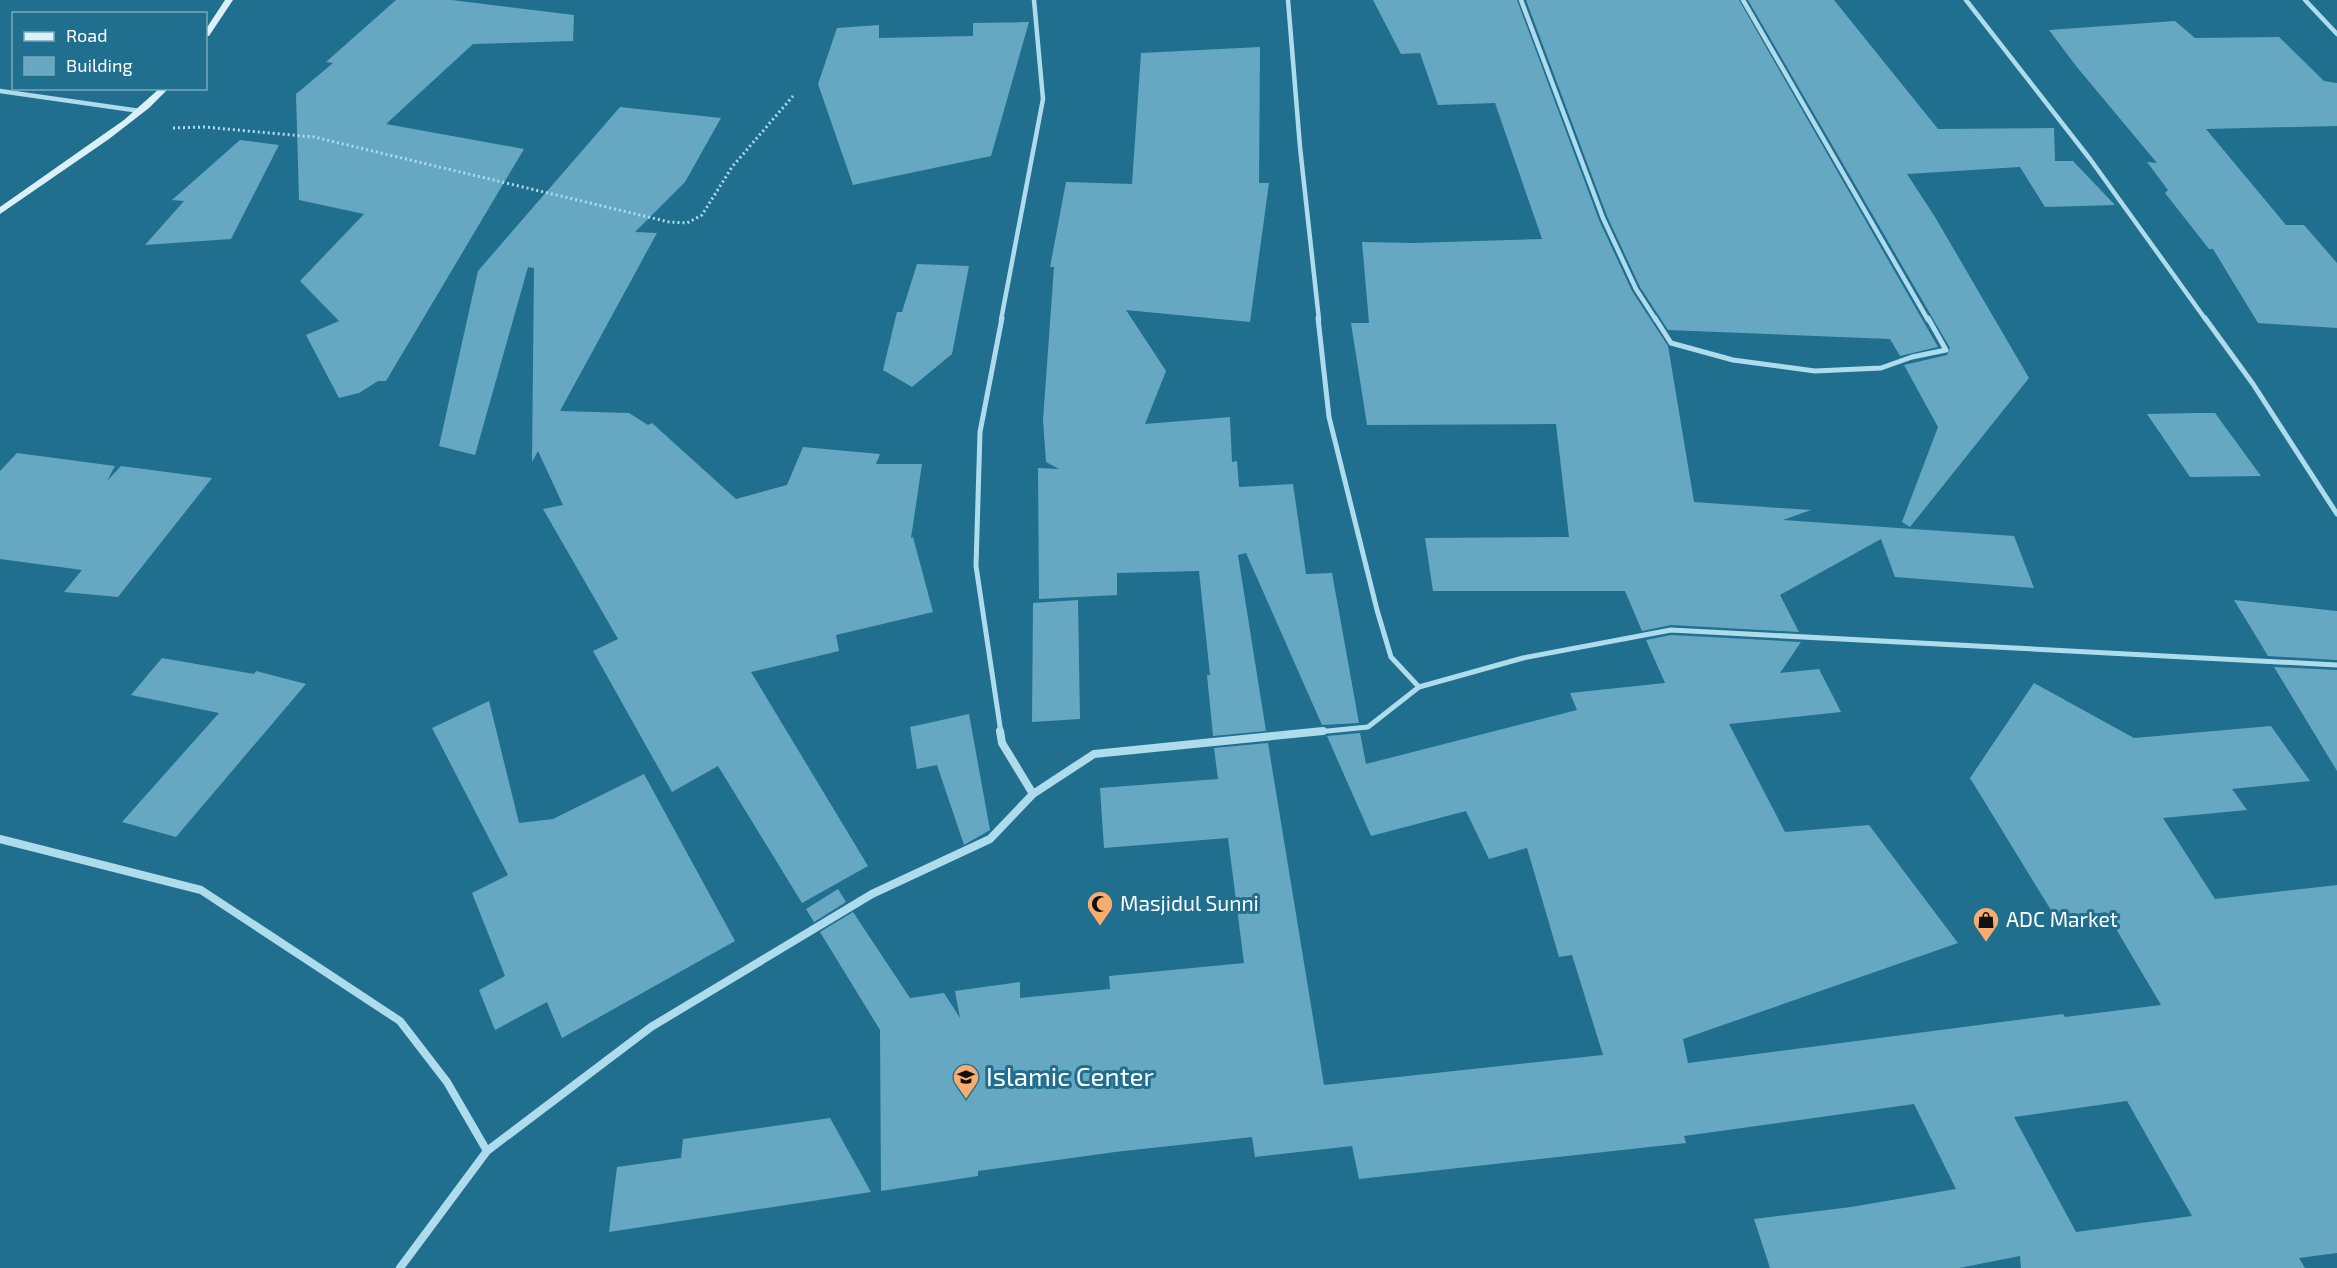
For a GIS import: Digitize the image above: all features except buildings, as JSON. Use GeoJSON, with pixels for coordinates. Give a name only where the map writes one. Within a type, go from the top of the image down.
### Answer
{"type":"FeatureCollection","features":[{"type":"Feature","properties":{"kind":"street"},"geometry":{"type":"LineString","coordinates":[[207,33],[229,0]]}},
{"type":"Feature","properties":{"kind":"street"},"geometry":{"type":"LineString","coordinates":[[1033,794],[1002,743],[976,566],[980,432],[1043,99],[1034,0]]}},
{"type":"Feature","properties":{"kind":"street"},"geometry":{"type":"LineString","coordinates":[[1288,0],[1300,147],[1329,417],[1391,657],[1419,687]]}},
{"type":"Feature","properties":{"kind":"street"},"geometry":{"type":"LineString","coordinates":[[1521,0],[1603,218],[1636,289],[1671,343],[1734,360],[1815,371],[1881,368],[1912,357],[1946,350],[1743,0]]}},
{"type":"Feature","properties":{"kind":"street"},"geometry":{"type":"LineString","coordinates":[[1966,0],[2090,159],[2246,374],[2337,514]]}},
{"type":"Feature","properties":{"kind":"street"},"geometry":{"type":"LineString","coordinates":[[2305,0],[2337,34]]}},
{"type":"Feature","properties":{"kind":"street"},"geometry":{"type":"LineString","coordinates":[[0,211],[31,186],[118,129],[163,90]]}},
{"type":"Feature","properties":{"kind":"street"},"geometry":{"type":"LineString","coordinates":[[0,91],[140,111]]}},
{"type":"Feature","properties":{"kind":"street"},"geometry":{"type":"LineString","coordinates":[[400,1268],[487,1151],[651,1027],[872,894],[990,839],[1033,794],[1094,754],[1368,727],[1419,687],[1523,658],[1671,630],[2337,665]]}},
{"type":"Feature","properties":{"kind":"street"},"geometry":{"type":"LineString","coordinates":[[0,839],[201,890],[400,1021],[447,1082],[487,1151]]}},
{"type":"Feature","properties":{"kind":"path"},"geometry":{"type":"LineString","coordinates":[[118,129],[204,127],[314,137],[669,222],[687,223],[702,215],[732,167],[793,96]]}},
{"type":"Feature","properties":{"kind":"place","name":"Masjidul Sunni"},"geometry":{"type":"Point","coordinates":[1100,927]}},
{"type":"Feature","properties":{"kind":"place","name":"ADC Market"},"geometry":{"type":"Point","coordinates":[1986,943]}},
{"type":"Feature","properties":{"kind":"place","name":"Islamic Center"},"geometry":{"type":"Point","coordinates":[966,1100]}}]}
